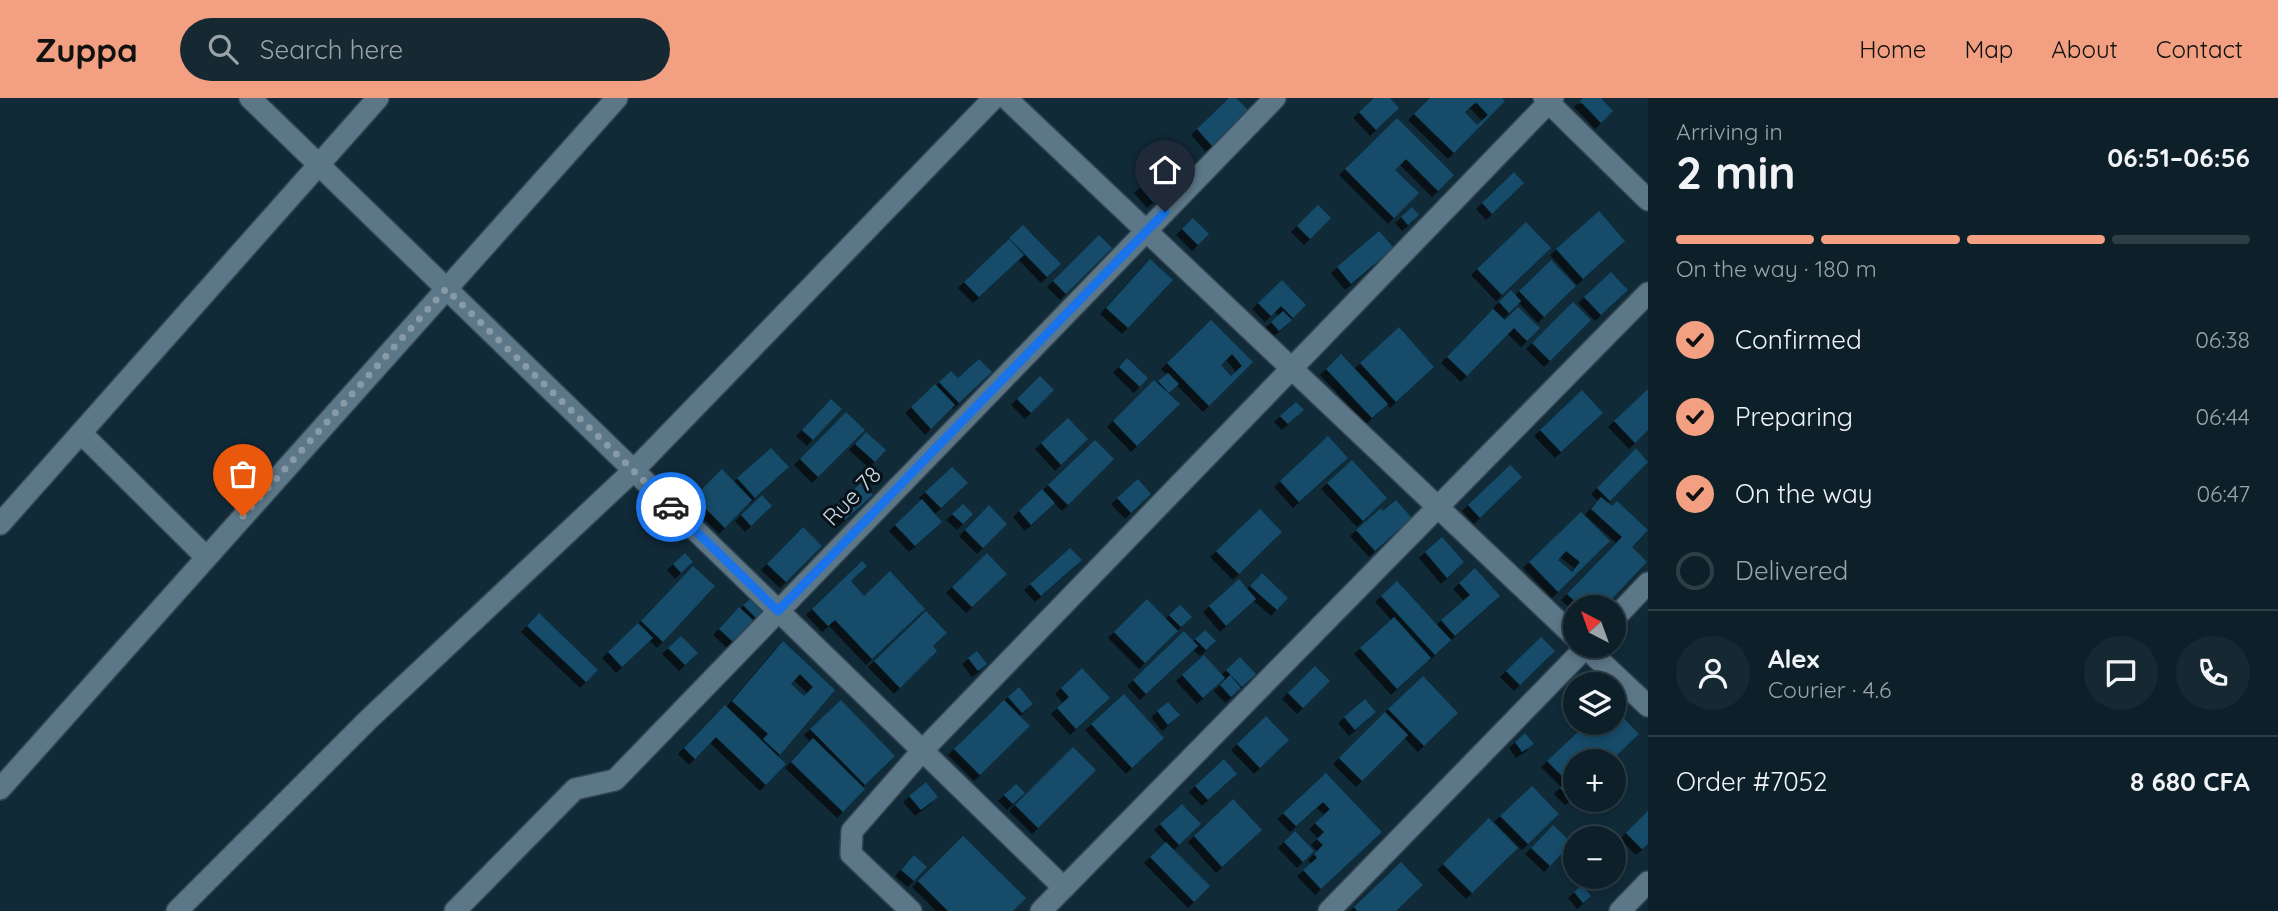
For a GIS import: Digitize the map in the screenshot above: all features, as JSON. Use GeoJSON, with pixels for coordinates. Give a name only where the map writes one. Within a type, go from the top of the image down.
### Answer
{"type":"FeatureCollection","features":[{"type":"Feature","properties":{"kind":"street"},"geometry":{"type":"LineString","coordinates":[[250,98],[1064,888]]}},
{"type":"Feature","properties":{"kind":"street"},"geometry":{"type":"LineString","coordinates":[[0,524],[378,98]]}},
{"type":"Feature","properties":{"kind":"street"},"geometry":{"type":"LineString","coordinates":[[0,789],[617,98]]}},
{"type":"Feature","properties":{"kind":"street"},"geometry":{"type":"LineString","coordinates":[[177,911],[369,719],[634,471],[994,98]]}},
{"type":"Feature","properties":{"kind":"street"},"geometry":{"type":"LineString","coordinates":[[1006,98],[1563,625]]}},
{"type":"Feature","properties":{"kind":"street","name":"Rue 78"},"geometry":{"type":"LineString","coordinates":[[455,911],[575,789],[615,780],[1275,98]]}},
{"type":"Feature","properties":{"kind":"street"},"geometry":{"type":"LineString","coordinates":[[911,911],[851,854],[852,831],[922,751],[1548,99],[1648,200]]}},
{"type":"Feature","properties":{"kind":"street"},"geometry":{"type":"LineString","coordinates":[[1041,911],[1648,293]]}},
{"type":"Feature","properties":{"kind":"street"},"geometry":{"type":"LineString","coordinates":[[81,433],[206,557]]}},
{"type":"Feature","properties":{"kind":"street"},"geometry":{"type":"LineString","coordinates":[[1626,606],[1648,583]]}},
{"type":"Feature","properties":{"kind":"street"},"geometry":{"type":"LineString","coordinates":[[1329,911],[1570,658]]}},
{"type":"Feature","properties":{"kind":"street"},"geometry":{"type":"LineString","coordinates":[[1598,658],[1648,706]]}},
{"type":"Feature","properties":{"kind":"street"},"geometry":{"type":"LineString","coordinates":[[1620,911],[1648,883]]}},
{"type":"Feature","properties":{"kind":"building"},"geometry":{"type":"Polygon","coordinates":[[[1229,98],[1236,98],[1249,111],[1212,146],[1197,129],[1229,98]]]}},
{"type":"Feature","properties":{"kind":"building"},"geometry":{"type":"Polygon","coordinates":[[[1374,98],[1390,98],[1399,108],[1376,130],[1359,112],[1374,98]]]}},
{"type":"Feature","properties":{"kind":"building"},"geometry":{"type":"Polygon","coordinates":[[[1430,98],[1502,98],[1505,101],[1454,153],[1414,114],[1430,98]],[[1476,102],[1465,112],[1477,125],[1488,115],[1476,102]]]}},
{"type":"Feature","properties":{"kind":"building"},"geometry":{"type":"Polygon","coordinates":[[[1583,98],[1601,98],[1613,111],[1601,123],[1580,101],[1583,98]]]}},
{"type":"Feature","properties":{"kind":"building"},"geometry":{"type":"Polygon","coordinates":[[[1397,118],[1454,175],[1438,191],[1406,159],[1395,170],[1419,193],[1394,218],[1345,169],[1397,118]]]}},
{"type":"Feature","properties":{"kind":"building"},"geometry":{"type":"Polygon","coordinates":[[[1164,167],[1176,181],[1153,202],[1140,187],[1164,167]]]}},
{"type":"Feature","properties":{"kind":"building"},"geometry":{"type":"Polygon","coordinates":[[[1514,172],[1524,183],[1492,214],[1482,203],[1514,172]]]}},
{"type":"Feature","properties":{"kind":"building"},"geometry":{"type":"Polygon","coordinates":[[[1318,205],[1331,218],[1310,239],[1297,226],[1318,205]]]}},
{"type":"Feature","properties":{"kind":"building"},"geometry":{"type":"Polygon","coordinates":[[[1412,207],[1419,215],[1408,225],[1401,217],[1412,207]]]}},
{"type":"Feature","properties":{"kind":"building"},"geometry":{"type":"Polygon","coordinates":[[[1599,211],[1625,241],[1583,279],[1556,249],[1599,211]]]}},
{"type":"Feature","properties":{"kind":"building"},"geometry":{"type":"Polygon","coordinates":[[[1193,218],[1209,234],[1198,245],[1182,229],[1193,218]]]}},
{"type":"Feature","properties":{"kind":"building"},"geometry":{"type":"Polygon","coordinates":[[[1526,222],[1551,248],[1502,295],[1477,269],[1526,222]]]}},
{"type":"Feature","properties":{"kind":"building"},"geometry":{"type":"Polygon","coordinates":[[[1023,225],[1061,264],[1047,277],[1009,238],[1023,225]]]}},
{"type":"Feature","properties":{"kind":"building"},"geometry":{"type":"Polygon","coordinates":[[[1379,231],[1394,248],[1351,284],[1337,267],[1379,231]]]}},
{"type":"Feature","properties":{"kind":"building"},"geometry":{"type":"Polygon","coordinates":[[[1099,235],[1112,248],[1066,294],[1053,281],[1099,235]]]}},
{"type":"Feature","properties":{"kind":"building"},"geometry":{"type":"Polygon","coordinates":[[[1009,239],[1024,255],[979,297],[964,282],[1009,239]]]}},
{"type":"Feature","properties":{"kind":"building"},"geometry":{"type":"Polygon","coordinates":[[[1150,259],[1173,280],[1128,328],[1106,308],[1150,259]]]}},
{"type":"Feature","properties":{"kind":"building"},"geometry":{"type":"Polygon","coordinates":[[[1551,260],[1576,286],[1544,317],[1519,291],[1551,260]]]}},
{"type":"Feature","properties":{"kind":"building"},"geometry":{"type":"Polygon","coordinates":[[[1611,272],[1628,290],[1601,315],[1584,297],[1611,272]]]}},
{"type":"Feature","properties":{"kind":"building"},"geometry":{"type":"Polygon","coordinates":[[[1282,280],[1306,305],[1293,318],[1281,306],[1271,316],[1258,303],[1282,280]]]}},
{"type":"Feature","properties":{"kind":"building"},"geometry":{"type":"Polygon","coordinates":[[[1511,290],[1521,301],[1509,313],[1499,302],[1511,290]]]}},
{"type":"Feature","properties":{"kind":"building"},"geometry":{"type":"Polygon","coordinates":[[[1573,302],[1591,320],[1550,361],[1532,343],[1573,302]]]}},
{"type":"Feature","properties":{"kind":"building"},"geometry":{"type":"Polygon","coordinates":[[[1518,307],[1540,328],[1527,341],[1514,328],[1467,376],[1447,357],[1493,309],[1505,320],[1518,307]]]}},
{"type":"Feature","properties":{"kind":"building"},"geometry":{"type":"Polygon","coordinates":[[[1283,311],[1292,320],[1279,331],[1271,322],[1283,311]]]}},
{"type":"Feature","properties":{"kind":"building"},"geometry":{"type":"Polygon","coordinates":[[[1211,320],[1253,362],[1209,406],[1167,363],[1211,320]],[[1232,354],[1221,365],[1231,376],[1242,366],[1232,354]]]}},
{"type":"Feature","properties":{"kind":"building"},"geometry":{"type":"Polygon","coordinates":[[[1399,327],[1434,367],[1396,402],[1360,363],[1399,327]]]}},
{"type":"Feature","properties":{"kind":"building"},"geometry":{"type":"Polygon","coordinates":[[[1341,354],[1388,404],[1372,418],[1326,369],[1341,354]]]}},
{"type":"Feature","properties":{"kind":"building"},"geometry":{"type":"Polygon","coordinates":[[[1127,358],[1148,378],[1140,387],[1119,367],[1127,358]]]}},
{"type":"Feature","properties":{"kind":"building"},"geometry":{"type":"Polygon","coordinates":[[[979,359],[992,372],[959,403],[939,382],[951,371],[958,378],[979,359]]]}},
{"type":"Feature","properties":{"kind":"building"},"geometry":{"type":"Polygon","coordinates":[[[1168,373],[1179,384],[1169,393],[1158,381],[1168,373]]]}},
{"type":"Feature","properties":{"kind":"building"},"geometry":{"type":"Polygon","coordinates":[[[1040,376],[1054,390],[1031,413],[1017,399],[1040,376]]]}},
{"type":"Feature","properties":{"kind":"building"},"geometry":{"type":"Polygon","coordinates":[[[1154,380],[1180,404],[1137,446],[1113,421],[1154,380]]]}},
{"type":"Feature","properties":{"kind":"building"},"geometry":{"type":"Polygon","coordinates":[[[935,384],[955,405],[931,429],[911,407],[935,384]]]}},
{"type":"Feature","properties":{"kind":"building"},"geometry":{"type":"Polygon","coordinates":[[[1648,389],[1648,430],[1635,443],[1614,421],[1648,389]]]}},
{"type":"Feature","properties":{"kind":"building"},"geometry":{"type":"Polygon","coordinates":[[[1582,390],[1603,413],[1561,452],[1540,430],[1582,390]]]}},
{"type":"Feature","properties":{"kind":"building"},"geometry":{"type":"Polygon","coordinates":[[[831,399],[842,409],[813,440],[802,430],[831,399]]]}},
{"type":"Feature","properties":{"kind":"building"},"geometry":{"type":"Polygon","coordinates":[[[1296,402],[1304,410],[1288,424],[1280,416],[1296,402]]]}},
{"type":"Feature","properties":{"kind":"building"},"geometry":{"type":"Polygon","coordinates":[[[846,412],[865,430],[818,477],[800,459],[846,412]]]}},
{"type":"Feature","properties":{"kind":"building"},"geometry":{"type":"Polygon","coordinates":[[[1068,418],[1088,439],[1061,465],[1041,443],[1068,418]]]}},
{"type":"Feature","properties":{"kind":"building"},"geometry":{"type":"Polygon","coordinates":[[[866,432],[886,450],[875,462],[855,444],[866,432]]]}},
{"type":"Feature","properties":{"kind":"building"},"geometry":{"type":"Polygon","coordinates":[[[1328,436],[1348,458],[1299,502],[1280,481],[1328,436]]]}},
{"type":"Feature","properties":{"kind":"building"},"geometry":{"type":"Polygon","coordinates":[[[1095,440],[1114,459],[1068,505],[1048,485],[1095,440]]]}},
{"type":"Feature","properties":{"kind":"building"},"geometry":{"type":"Polygon","coordinates":[[[771,448],[789,467],[755,498],[737,478],[771,448]]]}},
{"type":"Feature","properties":{"kind":"building"},"geometry":{"type":"Polygon","coordinates":[[[1636,448],[1648,462],[1610,501],[1597,488],[1636,448]]]}},
{"type":"Feature","properties":{"kind":"building"},"geometry":{"type":"Polygon","coordinates":[[[1352,460],[1387,498],[1363,521],[1327,483],[1352,460]]]}},
{"type":"Feature","properties":{"kind":"building"},"geometry":{"type":"Polygon","coordinates":[[[1510,465],[1522,477],[1480,518],[1468,505],[1510,465]]]}},
{"type":"Feature","properties":{"kind":"building"},"geometry":{"type":"Polygon","coordinates":[[[952,467],[968,483],[941,508],[925,492],[952,467]]]}},
{"type":"Feature","properties":{"kind":"building"},"geometry":{"type":"Polygon","coordinates":[[[722,469],[752,500],[725,528],[694,497],[722,469]]]}},
{"type":"Feature","properties":{"kind":"building"},"geometry":{"type":"Polygon","coordinates":[[[1138,479],[1151,494],[1131,513],[1117,498],[1138,479]]]}},
{"type":"Feature","properties":{"kind":"building"},"geometry":{"type":"Polygon","coordinates":[[[861,483],[873,495],[845,520],[834,508],[861,483]]]}},
{"type":"Feature","properties":{"kind":"building"},"geometry":{"type":"Polygon","coordinates":[[[1042,489],[1055,503],[1031,525],[1019,511],[1042,489]]]}},
{"type":"Feature","properties":{"kind":"building"},"geometry":{"type":"Polygon","coordinates":[[[762,495],[772,506],[751,526],[741,515],[762,495]]]}},
{"type":"Feature","properties":{"kind":"building"},"geometry":{"type":"Polygon","coordinates":[[[1601,497],[1612,506],[1617,501],[1648,530],[1632,547],[1647,562],[1615,595],[1567,594],[1622,537],[1591,509],[1601,497]]]}},
{"type":"Feature","properties":{"kind":"building"},"geometry":{"type":"Polygon","coordinates":[[[922,499],[942,522],[915,546],[895,525],[922,499]]]}},
{"type":"Feature","properties":{"kind":"building"},"geometry":{"type":"Polygon","coordinates":[[[1396,500],[1412,518],[1375,551],[1356,530],[1381,508],[1383,511],[1396,500]]]}},
{"type":"Feature","properties":{"kind":"building"},"geometry":{"type":"Polygon","coordinates":[[[963,504],[973,514],[963,524],[952,514],[963,504]]]}},
{"type":"Feature","properties":{"kind":"building"},"geometry":{"type":"Polygon","coordinates":[[[989,505],[1007,524],[983,548],[965,530],[989,505]]]}},
{"type":"Feature","properties":{"kind":"building"},"geometry":{"type":"Polygon","coordinates":[[[1260,509],[1282,532],[1239,574],[1216,551],[1260,509]]]}},
{"type":"Feature","properties":{"kind":"building"},"geometry":{"type":"Polygon","coordinates":[[[1581,512],[1610,541],[1558,592],[1529,562],[1581,512]],[[1566,551],[1558,560],[1572,572],[1580,562],[1566,551]]]}},
{"type":"Feature","properties":{"kind":"building"},"geometry":{"type":"Polygon","coordinates":[[[803,527],[822,546],[786,582],[767,564],[803,527]]]}},
{"type":"Feature","properties":{"kind":"building"},"geometry":{"type":"Polygon","coordinates":[[[1442,537],[1464,562],[1447,578],[1425,552],[1442,537]]]}},
{"type":"Feature","properties":{"kind":"building"},"geometry":{"type":"Polygon","coordinates":[[[1070,548],[1082,560],[1041,596],[1030,584],[1070,548]]]}},
{"type":"Feature","properties":{"kind":"building"},"geometry":{"type":"Polygon","coordinates":[[[685,553],[693,562],[681,573],[673,564],[685,553]]]}},
{"type":"Feature","properties":{"kind":"building"},"geometry":{"type":"Polygon","coordinates":[[[987,553],[1007,574],[972,607],[952,587],[987,553]]]}},
{"type":"Feature","properties":{"kind":"building"},"geometry":{"type":"Polygon","coordinates":[[[862,561],[867,566],[851,581],[864,596],[890,571],[925,609],[872,659],[835,620],[828,626],[812,609],[862,561]]]}},
{"type":"Feature","properties":{"kind":"building"},"geometry":{"type":"Polygon","coordinates":[[[693,566],[715,586],[663,642],[641,621],[693,566]]]}},
{"type":"Feature","properties":{"kind":"building"},"geometry":{"type":"Polygon","coordinates":[[[1475,568],[1500,596],[1455,636],[1441,620],[1470,595],[1459,583],[1475,568]]]}},
{"type":"Feature","properties":{"kind":"building"},"geometry":{"type":"Polygon","coordinates":[[[1262,573],[1288,598],[1277,610],[1250,586],[1262,573]]]}},
{"type":"Feature","properties":{"kind":"building"},"geometry":{"type":"Polygon","coordinates":[[[1239,579],[1256,599],[1226,626],[1209,606],[1239,579]]]}},
{"type":"Feature","properties":{"kind":"building"},"geometry":{"type":"Polygon","coordinates":[[[1397,581],[1451,640],[1435,655],[1381,596],[1397,581]]]}},
{"type":"Feature","properties":{"kind":"building"},"geometry":{"type":"Polygon","coordinates":[[[750,599],[763,613],[757,619],[743,605],[750,599]]]}},
{"type":"Feature","properties":{"kind":"building"},"geometry":{"type":"Polygon","coordinates":[[[1147,599],[1178,631],[1145,663],[1114,632],[1147,599]]]}},
{"type":"Feature","properties":{"kind":"building"},"geometry":{"type":"Polygon","coordinates":[[[1180,605],[1192,617],[1181,627],[1169,615],[1180,605]]]}},
{"type":"Feature","properties":{"kind":"building"},"geometry":{"type":"Polygon","coordinates":[[[739,607],[755,622],[734,643],[719,629],[739,607]]]}},
{"type":"Feature","properties":{"kind":"building"},"geometry":{"type":"Polygon","coordinates":[[[926,611],[947,633],[933,646],[937,651],[900,688],[874,661],[926,611]]]}},
{"type":"Feature","properties":{"kind":"building"},"geometry":{"type":"Polygon","coordinates":[[[539,613],[598,670],[586,682],[527,626],[539,613]]]}},
{"type":"Feature","properties":{"kind":"building"},"geometry":{"type":"Polygon","coordinates":[[[1394,617],[1431,658],[1397,689],[1360,648],[1394,617]]]}},
{"type":"Feature","properties":{"kind":"building"},"geometry":{"type":"Polygon","coordinates":[[[638,623],[653,638],[622,667],[608,652],[638,623]]]}},
{"type":"Feature","properties":{"kind":"building"},"geometry":{"type":"Polygon","coordinates":[[[1205,630],[1216,641],[1206,650],[1195,639],[1205,630]]]}},
{"type":"Feature","properties":{"kind":"building"},"geometry":{"type":"Polygon","coordinates":[[[1184,631],[1198,646],[1146,694],[1133,680],[1184,631]]]}},
{"type":"Feature","properties":{"kind":"building"},"geometry":{"type":"Polygon","coordinates":[[[681,636],[698,653],[685,665],[668,648],[681,636]]]}},
{"type":"Feature","properties":{"kind":"building"},"geometry":{"type":"Polygon","coordinates":[[[1541,637],[1555,651],[1520,685],[1506,671],[1541,637]]]}},
{"type":"Feature","properties":{"kind":"building"},"geometry":{"type":"Polygon","coordinates":[[[783,641],[835,690],[780,755],[763,739],[768,734],[732,701],[783,641]],[[800,674],[791,684],[804,696],[813,687],[800,674]]]}},
{"type":"Feature","properties":{"kind":"building"},"geometry":{"type":"Polygon","coordinates":[[[977,651],[987,664],[978,671],[968,658],[977,651]]]}},
{"type":"Feature","properties":{"kind":"building"},"geometry":{"type":"Polygon","coordinates":[[[1204,655],[1225,678],[1203,698],[1182,675],[1204,655]]]}},
{"type":"Feature","properties":{"kind":"building"},"geometry":{"type":"Polygon","coordinates":[[[1240,657],[1256,674],[1242,687],[1226,670],[1240,657]]]}},
{"type":"Feature","properties":{"kind":"building"},"geometry":{"type":"Polygon","coordinates":[[[1315,666],[1330,681],[1303,708],[1288,693],[1315,666]]]}},
{"type":"Feature","properties":{"kind":"building"},"geometry":{"type":"Polygon","coordinates":[[[1082,668],[1110,698],[1076,729],[1057,708],[1069,697],[1061,688],[1082,668]]]}},
{"type":"Feature","properties":{"kind":"building"},"geometry":{"type":"Polygon","coordinates":[[[1230,675],[1241,688],[1231,697],[1220,685],[1230,675]]]}},
{"type":"Feature","properties":{"kind":"building"},"geometry":{"type":"Polygon","coordinates":[[[1423,676],[1458,713],[1424,746],[1388,709],[1423,676]]]}},
{"type":"Feature","properties":{"kind":"building"},"geometry":{"type":"Polygon","coordinates":[[[1019,687],[1033,704],[1022,713],[1008,697],[1019,687]]]}},
{"type":"Feature","properties":{"kind":"building"},"geometry":{"type":"Polygon","coordinates":[[[1124,694],[1164,738],[1132,768],[1091,724],[1124,694]]]}},
{"type":"Feature","properties":{"kind":"building"},"geometry":{"type":"Polygon","coordinates":[[[1365,699],[1376,712],[1355,730],[1344,717],[1365,699]]]}},
{"type":"Feature","properties":{"kind":"building"},"geometry":{"type":"Polygon","coordinates":[[[841,700],[895,756],[865,785],[810,729],[841,700]]]}},
{"type":"Feature","properties":{"kind":"building"},"geometry":{"type":"Polygon","coordinates":[[[1004,700],[1030,726],[980,775],[954,749],[1004,700]]]}},
{"type":"Feature","properties":{"kind":"building"},"geometry":{"type":"Polygon","coordinates":[[[1168,702],[1180,715],[1168,725],[1157,711],[1168,702]]]}},
{"type":"Feature","properties":{"kind":"building"},"geometry":{"type":"Polygon","coordinates":[[[725,705],[786,764],[766,785],[716,737],[695,759],[684,748],[725,705]]]}},
{"type":"Feature","properties":{"kind":"building"},"geometry":{"type":"Polygon","coordinates":[[[1385,712],[1408,735],[1362,781],[1339,758],[1385,712]]]}},
{"type":"Feature","properties":{"kind":"building"},"geometry":{"type":"Polygon","coordinates":[[[1266,716],[1289,740],[1260,768],[1237,744],[1266,716]]]}},
{"type":"Feature","properties":{"kind":"building"},"geometry":{"type":"Polygon","coordinates":[[[1626,720],[1639,734],[1623,749],[1563,749],[1563,777],[1547,761],[1575,735],[1626,735],[1626,720]]]}},
{"type":"Feature","properties":{"kind":"building"},"geometry":{"type":"Polygon","coordinates":[[[1525,733],[1534,744],[1522,752],[1515,742],[1525,733]]]}},
{"type":"Feature","properties":{"kind":"building"},"geometry":{"type":"Polygon","coordinates":[[[813,738],[865,789],[843,812],[791,762],[813,738]]]}},
{"type":"Feature","properties":{"kind":"building"},"geometry":{"type":"Polygon","coordinates":[[[1073,747],[1096,770],[1038,828],[1015,805],[1073,747]]]}},
{"type":"Feature","properties":{"kind":"building"},"geometry":{"type":"Polygon","coordinates":[[[1224,759],[1237,774],[1208,800],[1195,786],[1224,759]]]}},
{"type":"Feature","properties":{"kind":"building"},"geometry":{"type":"Polygon","coordinates":[[[1326,773],[1382,832],[1321,889],[1303,870],[1317,858],[1314,854],[1323,845],[1317,839],[1324,832],[1315,823],[1330,809],[1323,802],[1296,826],[1283,813],[1326,773]]]}},
{"type":"Feature","properties":{"kind":"building"},"geometry":{"type":"Polygon","coordinates":[[[926,782],[938,797],[921,810],[909,796],[926,782]]]}},
{"type":"Feature","properties":{"kind":"building"},"geometry":{"type":"Polygon","coordinates":[[[1016,784],[1025,793],[1013,804],[1004,795],[1016,784]]]}},
{"type":"Feature","properties":{"kind":"building"},"geometry":{"type":"Polygon","coordinates":[[[1532,786],[1559,814],[1528,844],[1500,816],[1532,786]]]}},
{"type":"Feature","properties":{"kind":"building"},"geometry":{"type":"Polygon","coordinates":[[[1233,799],[1262,830],[1222,867],[1194,836],[1233,799]]]}},
{"type":"Feature","properties":{"kind":"building"},"geometry":{"type":"Polygon","coordinates":[[[1182,804],[1201,824],[1179,845],[1160,824],[1182,804]]]}},
{"type":"Feature","properties":{"kind":"building"},"geometry":{"type":"Polygon","coordinates":[[[1648,811],[1648,844],[1642,849],[1626,833],[1648,811]]]}},
{"type":"Feature","properties":{"kind":"building"},"geometry":{"type":"Polygon","coordinates":[[[1489,818],[1518,848],[1472,893],[1443,864],[1489,818]]]}},
{"type":"Feature","properties":{"kind":"building"},"geometry":{"type":"Polygon","coordinates":[[[1553,825],[1563,834],[1563,852],[1550,866],[1531,848],[1553,825]]]}},
{"type":"Feature","properties":{"kind":"building"},"geometry":{"type":"Polygon","coordinates":[[[1295,831],[1314,851],[1303,862],[1284,842],[1295,831]]]}},
{"type":"Feature","properties":{"kind":"building"},"geometry":{"type":"Polygon","coordinates":[[[963,836],[1026,898],[1013,911],[948,911],[918,881],[963,836]]]}},
{"type":"Feature","properties":{"kind":"building"},"geometry":{"type":"Polygon","coordinates":[[[1166,842],[1210,886],[1194,902],[1150,857],[1166,842]]]}},
{"type":"Feature","properties":{"kind":"building"},"geometry":{"type":"Polygon","coordinates":[[[914,855],[927,867],[914,881],[901,870],[914,855]]]}},
{"type":"Feature","properties":{"kind":"building"},"geometry":{"type":"Polygon","coordinates":[[[1401,862],[1423,885],[1396,911],[1357,911],[1354,907],[1401,862]]]}},
{"type":"Feature","properties":{"kind":"building"},"geometry":{"type":"Polygon","coordinates":[[[1585,889],[1591,896],[1583,903],[1574,892],[1585,889]]]}},
{"type":"Feature","properties":{"kind":"way so far"},"geometry":{"type":"LineString","coordinates":[[243,516],[446,289],[671,507]]}},
{"type":"Feature","properties":{"kind":"route"},"geometry":{"type":"LineString","coordinates":[[671,507],[778,611],[1165,212]]}}]}
